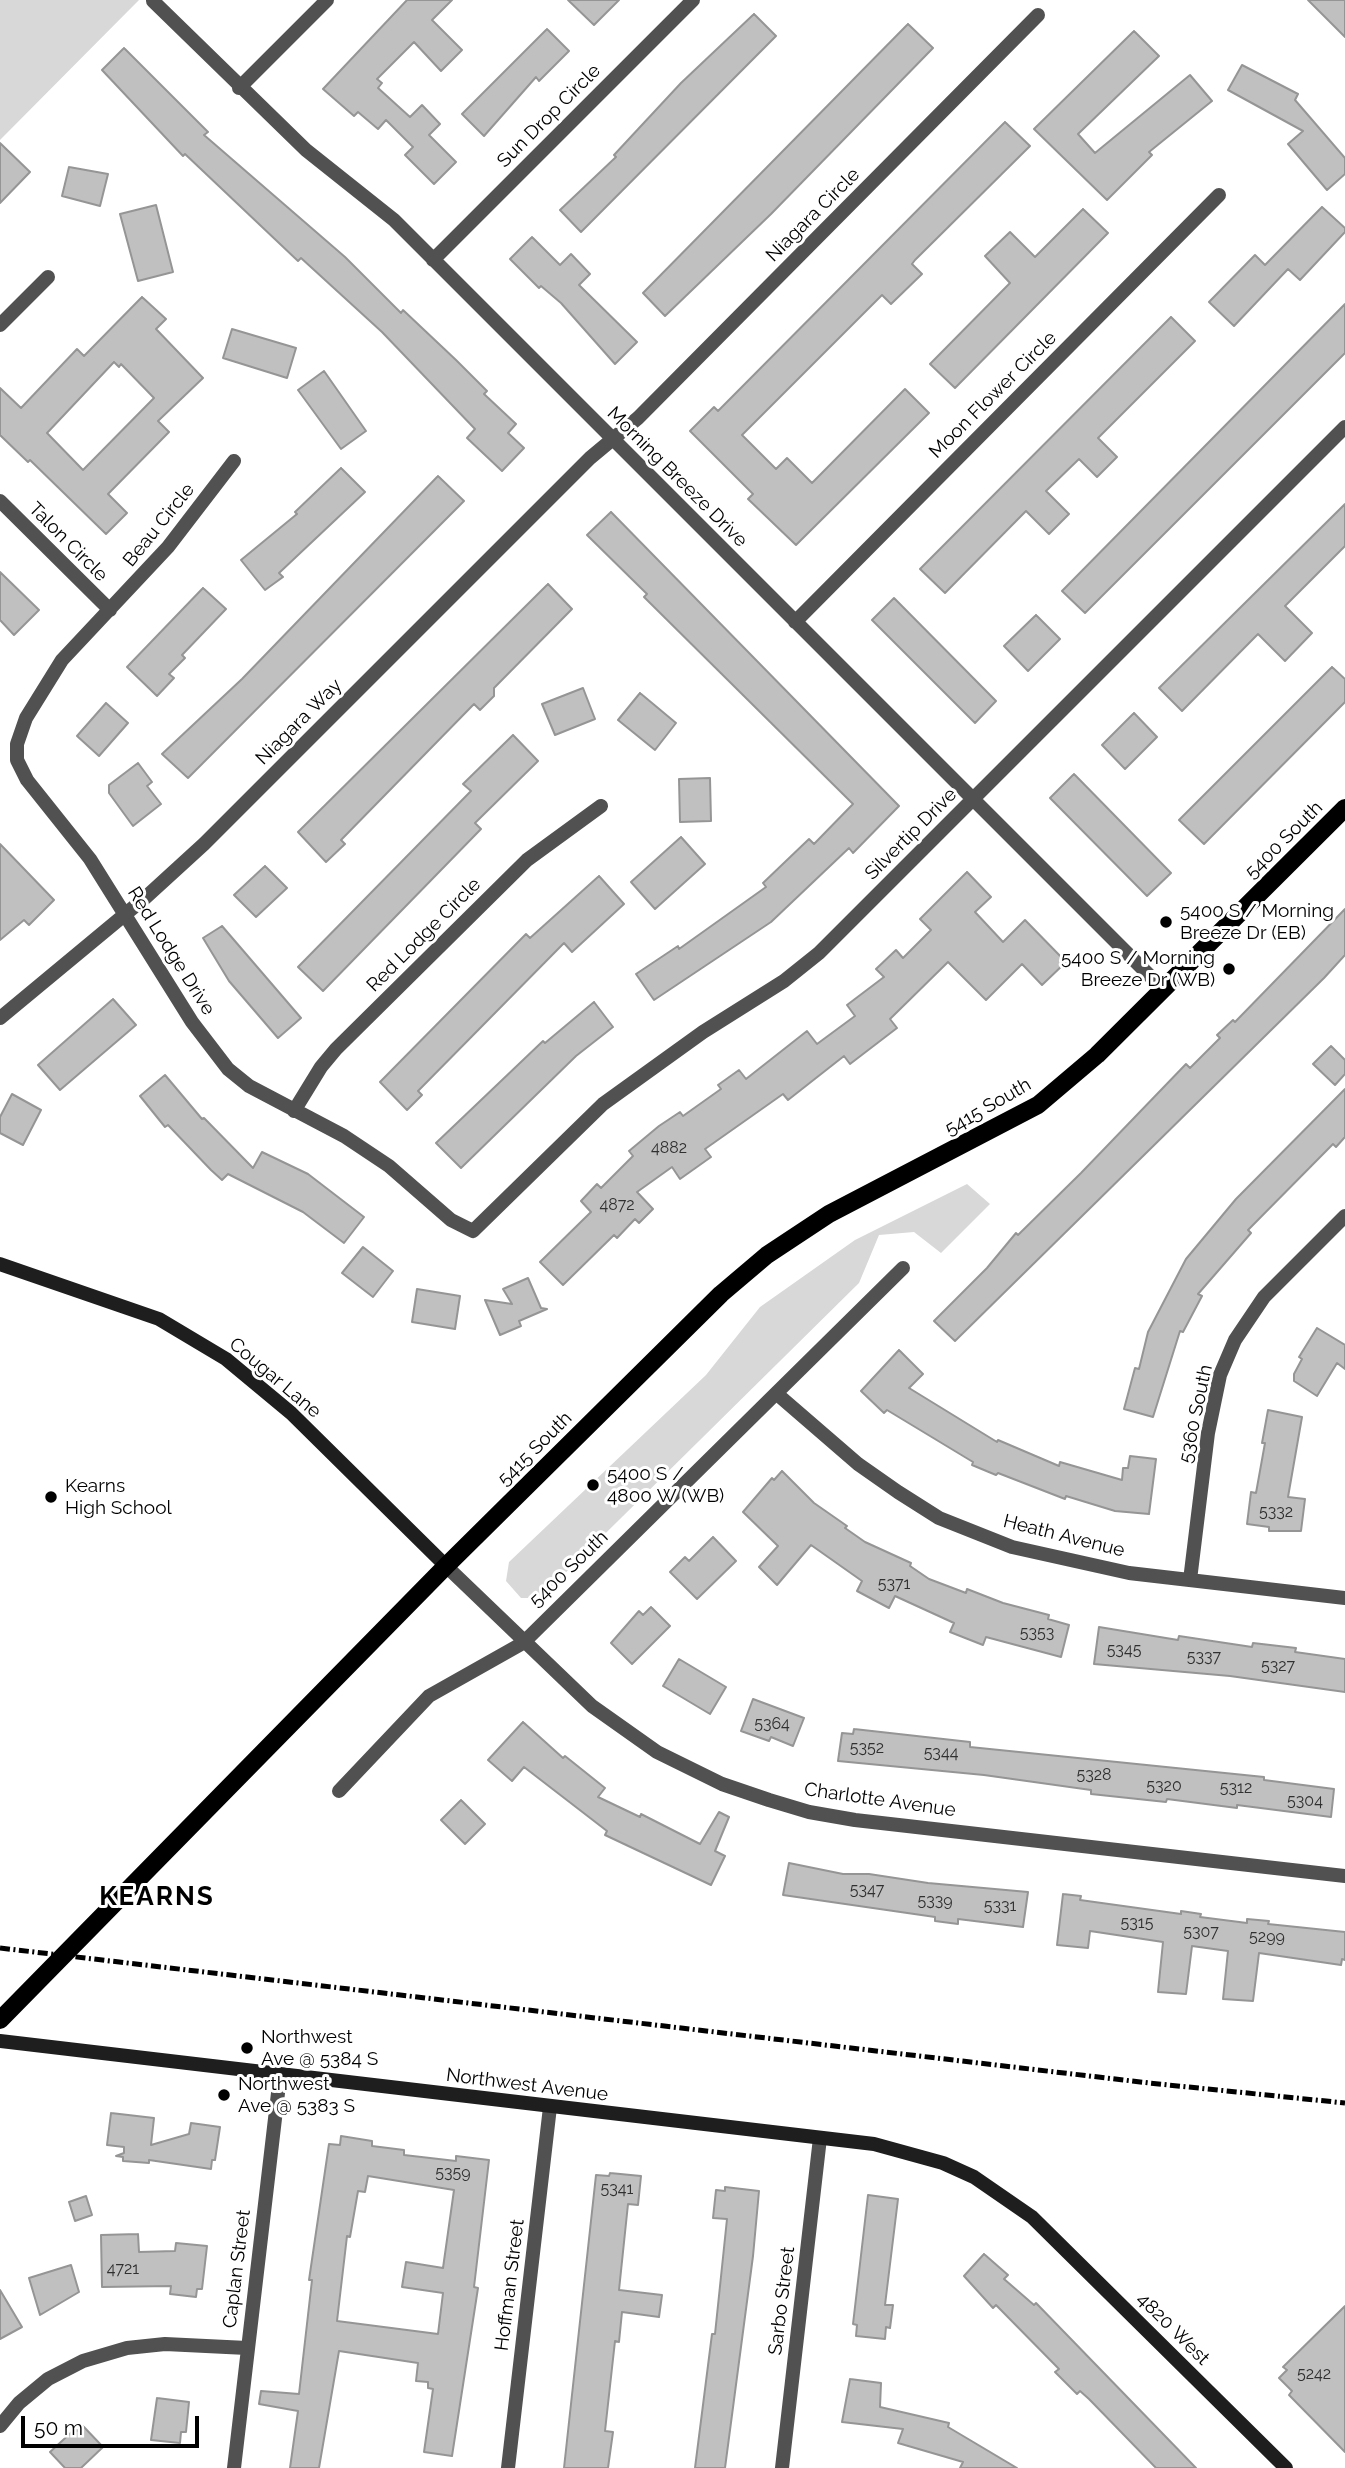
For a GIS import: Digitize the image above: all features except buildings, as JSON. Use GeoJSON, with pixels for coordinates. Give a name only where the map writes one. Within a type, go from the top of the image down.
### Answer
{"type":"FeatureCollection","features":[{"type":"Feature","properties":{"kind":"main road","name":"5400 South"},"geometry":{"type":"LineString","coordinates":[[1164,990],[1345,808]]}},
{"type":"Feature","properties":{"kind":"main road","name":"5415 South"},"geometry":{"type":"LineString","coordinates":[[0,2020],[446,1566],[722,1294],[767,1255],[829,1214],[1038,1105],[1097,1055],[1164,990]]}},
{"type":"Feature","properties":{"kind":"street"},"geometry":{"type":"LineString","coordinates":[[239,88],[327,0]]}},
{"type":"Feature","properties":{"kind":"street","name":"Sun Drop Circle"},"geometry":{"type":"LineString","coordinates":[[433,260],[693,0]]}},
{"type":"Feature","properties":{"kind":"street","name":"Morning Breeze Drive"},"geometry":{"type":"LineString","coordinates":[[153,1],[239,88],[306,150],[394,220],[1164,990]]}},
{"type":"Feature","properties":{"kind":"street","name":"Niagara Circle"},"geometry":{"type":"LineString","coordinates":[[612,439],[638,418],[1038,15]]}},
{"type":"Feature","properties":{"kind":"street","name":"Moon Flower Circle"},"geometry":{"type":"LineString","coordinates":[[795,622],[1219,195]]}},
{"type":"Feature","properties":{"kind":"street"},"geometry":{"type":"LineString","coordinates":[[0,325],[48,277]]}},
{"type":"Feature","properties":{"kind":"street","name":"Silvertip Drive"},"geometry":{"type":"LineString","coordinates":[[473,1231],[603,1104],[703,1032],[784,981],[819,953],[1345,427]]}},
{"type":"Feature","properties":{"kind":"street","name":"Niagara Way"},"geometry":{"type":"LineString","coordinates":[[0,1018],[126,914],[204,844],[612,439]]}},
{"type":"Feature","properties":{"kind":"street","name":"Beau Circle"},"geometry":{"type":"LineString","coordinates":[[110,610],[168,547],[234,461]]}},
{"type":"Feature","properties":{"kind":"street","name":"Talon Circle"},"geometry":{"type":"LineString","coordinates":[[0,501],[110,610]]}},
{"type":"Feature","properties":{"kind":"street","name":"Red Lodge Drive"},"geometry":{"type":"LineString","coordinates":[[110,610],[70,650],[26,718],[17,744],[17,760],[27,780],[90,859],[211,1049],[228,1069],[249,1086],[344,1136],[388,1166],[451,1220],[473,1231]]}},
{"type":"Feature","properties":{"kind":"street","name":"Red Lodge Circle"},"geometry":{"type":"LineString","coordinates":[[294,1111],[321,1067],[355,1030],[527,860],[601,806]]}},
{"type":"Feature","properties":{"kind":"street","name":"5360 South"},"geometry":{"type":"LineString","coordinates":[[1190,1580],[1208,1433],[1220,1375],[1235,1340],[1264,1297],[1345,1216]]}},
{"type":"Feature","properties":{"kind":"street","name":"Cougar Lane"},"geometry":{"type":"LineString","coordinates":[[0,1265],[159,1320],[226,1359],[291,1413],[446,1566]]}},
{"type":"Feature","properties":{"kind":"street","name":"5400 South"},"geometry":{"type":"LineString","coordinates":[[339,1791],[429,1696],[523,1643],[903,1268]]}},
{"type":"Feature","properties":{"kind":"street","name":"Heath Avenue"},"geometry":{"type":"LineString","coordinates":[[777,1394],[858,1464],[939,1518],[1012,1547],[1074,1562],[1190,1580],[1345,1598]]}},
{"type":"Feature","properties":{"kind":"street","name":"Charlotte Avenue"},"geometry":{"type":"LineString","coordinates":[[446,1566],[523,1643],[592,1706],[657,1752],[722,1784],[809,1812],[1345,1877]]}},
{"type":"Feature","properties":{"kind":"street","name":"Northwest Avenue"},"geometry":{"type":"LineString","coordinates":[[0,2041],[874,2144],[943,2163],[974,2177],[1032,2217]]}},
{"type":"Feature","properties":{"kind":"street","name":"Caplan Street"},"geometry":{"type":"LineString","coordinates":[[234,2468],[280,2076]]}},
{"type":"Feature","properties":{"kind":"street","name":"Hoffman Street"},"geometry":{"type":"LineString","coordinates":[[508,2468],[550,2107]]}},
{"type":"Feature","properties":{"kind":"street","name":"Sarbo Street"},"geometry":{"type":"LineString","coordinates":[[782,2468],[820,2138]]}},
{"type":"Feature","properties":{"kind":"street","name":"4820 West"},"geometry":{"type":"LineString","coordinates":[[1032,2217],[1286,2468]]}},
{"type":"Feature","properties":{"kind":"street"},"geometry":{"type":"LineString","coordinates":[[0,2426],[19,2403],[48,2379],[94,2358],[127,2348],[165,2344],[247,2348]]}},
{"type":"Feature","properties":{"kind":"shaded area"},"geometry":{"type":"Polygon","coordinates":[[[0,0],[139,0],[0,140],[0,0]]]}},
{"type":"Feature","properties":{"kind":"shaded area"},"geometry":{"type":"Polygon","coordinates":[[[967,1184],[990,1204],[941,1253],[914,1232],[879,1235],[859,1283],[540,1598],[521,1598],[506,1581],[509,1562],[706,1375],[760,1307],[855,1240],[967,1184]]]}},
{"type":"Feature","properties":{"kind":"railway"},"geometry":{"type":"LineString","coordinates":[[0,1948],[1149,2083],[1345,2103]]}},
{"type":"Feature","properties":{"kind":"place","name":"5400 S / Morning Breeze Dr (EB)"},"geometry":{"type":"Point","coordinates":[1166,922]}},
{"type":"Feature","properties":{"kind":"place","name":"5400 S / Morning Breeze Dr (WB)"},"geometry":{"type":"Point","coordinates":[1229,969]}},
{"type":"Feature","properties":{"kind":"place","name":"5400 S / 4800 W (WB)"},"geometry":{"type":"Point","coordinates":[593,1485]}},
{"type":"Feature","properties":{"kind":"place","name":"Kearns High School"},"geometry":{"type":"Point","coordinates":[51,1497]}},
{"type":"Feature","properties":{"kind":"place","name":"Northwest Ave @ 5384 S"},"geometry":{"type":"Point","coordinates":[247,2048]}},
{"type":"Feature","properties":{"kind":"place","name":"Northwest Ave @ 5383 S"},"geometry":{"type":"Point","coordinates":[224,2095]}},
{"type":"Feature","properties":{"kind":"district","name":"KEARNS"},"geometry":{"type":"Point","coordinates":[157,1897]}}]}
